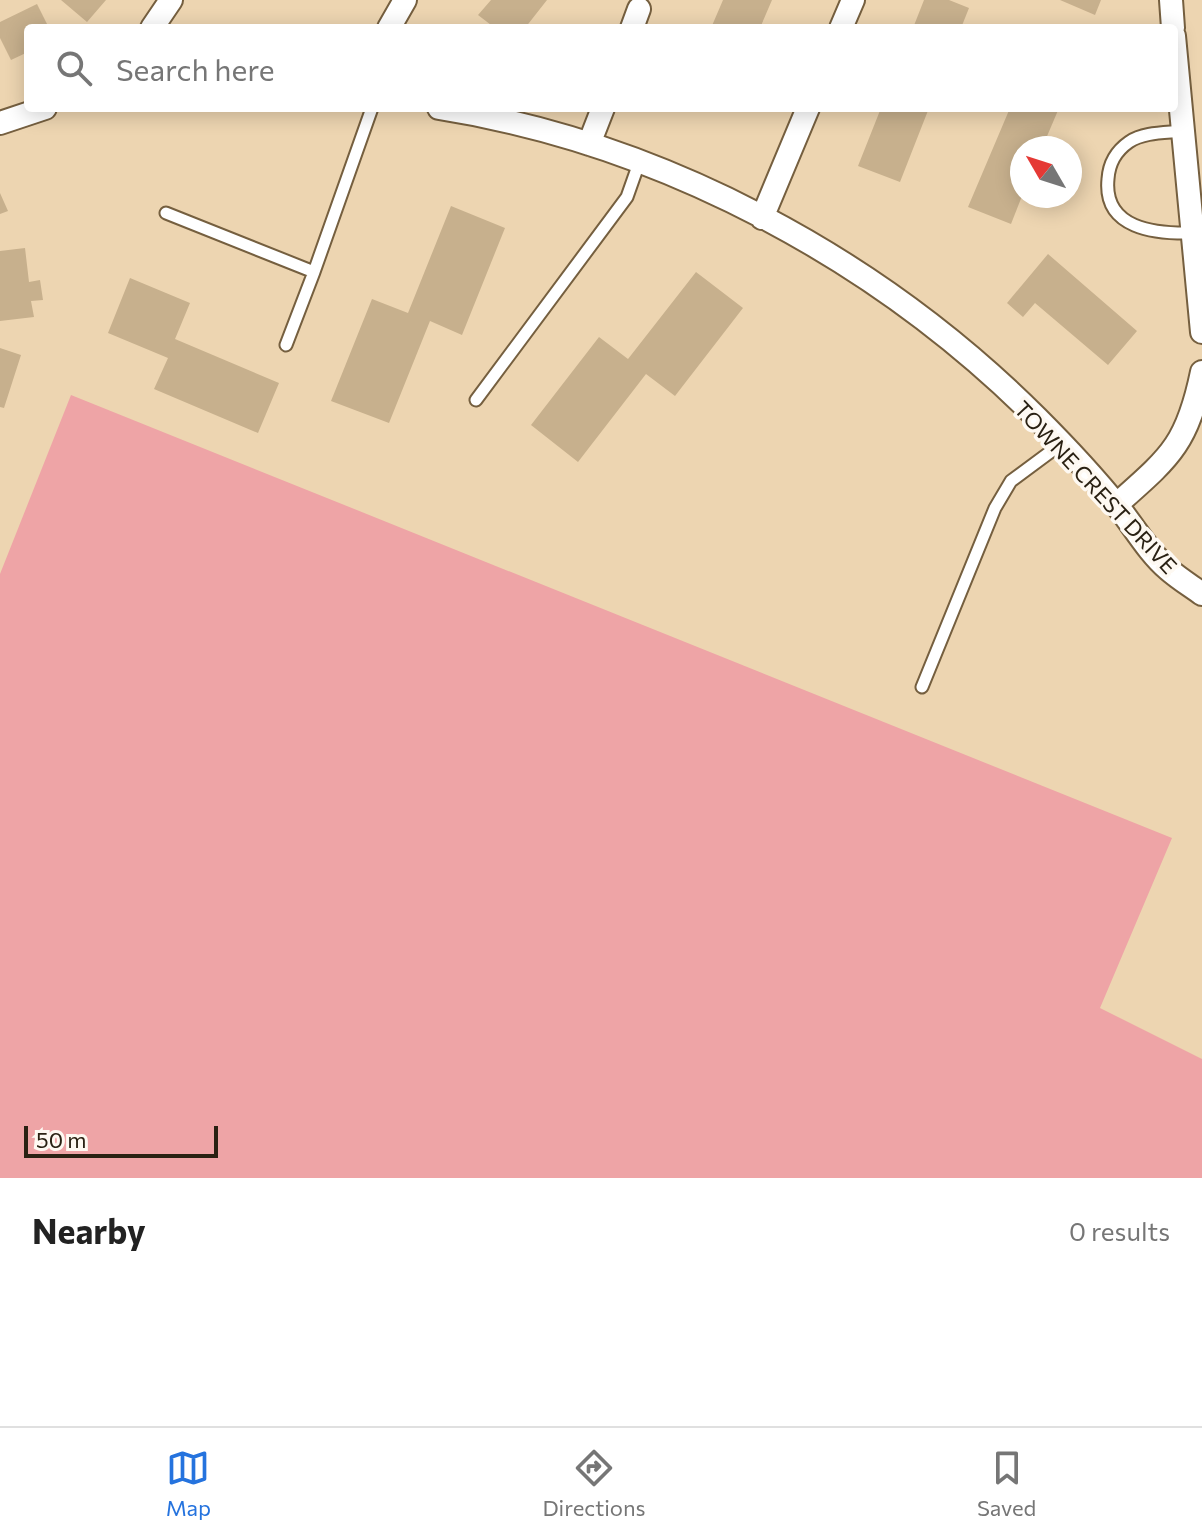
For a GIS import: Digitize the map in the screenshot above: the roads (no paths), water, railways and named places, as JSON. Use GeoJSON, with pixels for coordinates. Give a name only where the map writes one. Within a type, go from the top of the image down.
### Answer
{"type":"FeatureCollection","features":[{"type":"Feature","properties":{"kind":"street"},"geometry":{"type":"LineString","coordinates":[[155,24],[171,0]]}},
{"type":"Feature","properties":{"kind":"street"},"geometry":{"type":"LineString","coordinates":[[391,24],[405,0]]}},
{"type":"Feature","properties":{"kind":"street"},"geometry":{"type":"LineString","coordinates":[[843,24],[853,0]]}},
{"type":"Feature","properties":{"kind":"street"},"geometry":{"type":"LineString","coordinates":[[1171,0],[1173,24]]}},
{"type":"Feature","properties":{"kind":"street"},"geometry":{"type":"LineString","coordinates":[[1178,78],[1202,332]]}},
{"type":"Feature","properties":{"kind":"street"},"geometry":{"type":"LineString","coordinates":[[0,123],[33,112]]}},
{"type":"Feature","properties":{"kind":"street","name":"TOWNE CREST DRIVE"},"geometry":{"type":"LineString","coordinates":[[465,112],[589,144],[687,180],[859,273],[954,344],[1037,418],[1116,505],[1166,568],[1202,594]]}},
{"type":"Feature","properties":{"kind":"street"},"geometry":{"type":"LineString","coordinates":[[589,144],[601,112]]}},
{"type":"Feature","properties":{"kind":"street"},"geometry":{"type":"LineString","coordinates":[[762,218],[806,112]]}},
{"type":"Feature","properties":{"kind":"street"},"geometry":{"type":"LineString","coordinates":[[1116,505],[1169,458],[1193,415],[1202,372]]}},
{"type":"Feature","properties":{"kind":"lane"},"geometry":{"type":"LineString","coordinates":[[286,345],[371,112]]}},
{"type":"Feature","properties":{"kind":"lane"},"geometry":{"type":"LineString","coordinates":[[1183,131],[1147,134],[1130,141],[1116,154],[1109,170],[1107,190],[1121,218],[1140,229],[1193,233]]}},
{"type":"Feature","properties":{"kind":"lane"},"geometry":{"type":"LineString","coordinates":[[476,400],[627,197],[639,163]]}},
{"type":"Feature","properties":{"kind":"lane"},"geometry":{"type":"LineString","coordinates":[[166,213],[314,272]]}},
{"type":"Feature","properties":{"kind":"lane"},"geometry":{"type":"LineString","coordinates":[[922,687],[995,508],[1011,481],[1061,444]]}}]}
